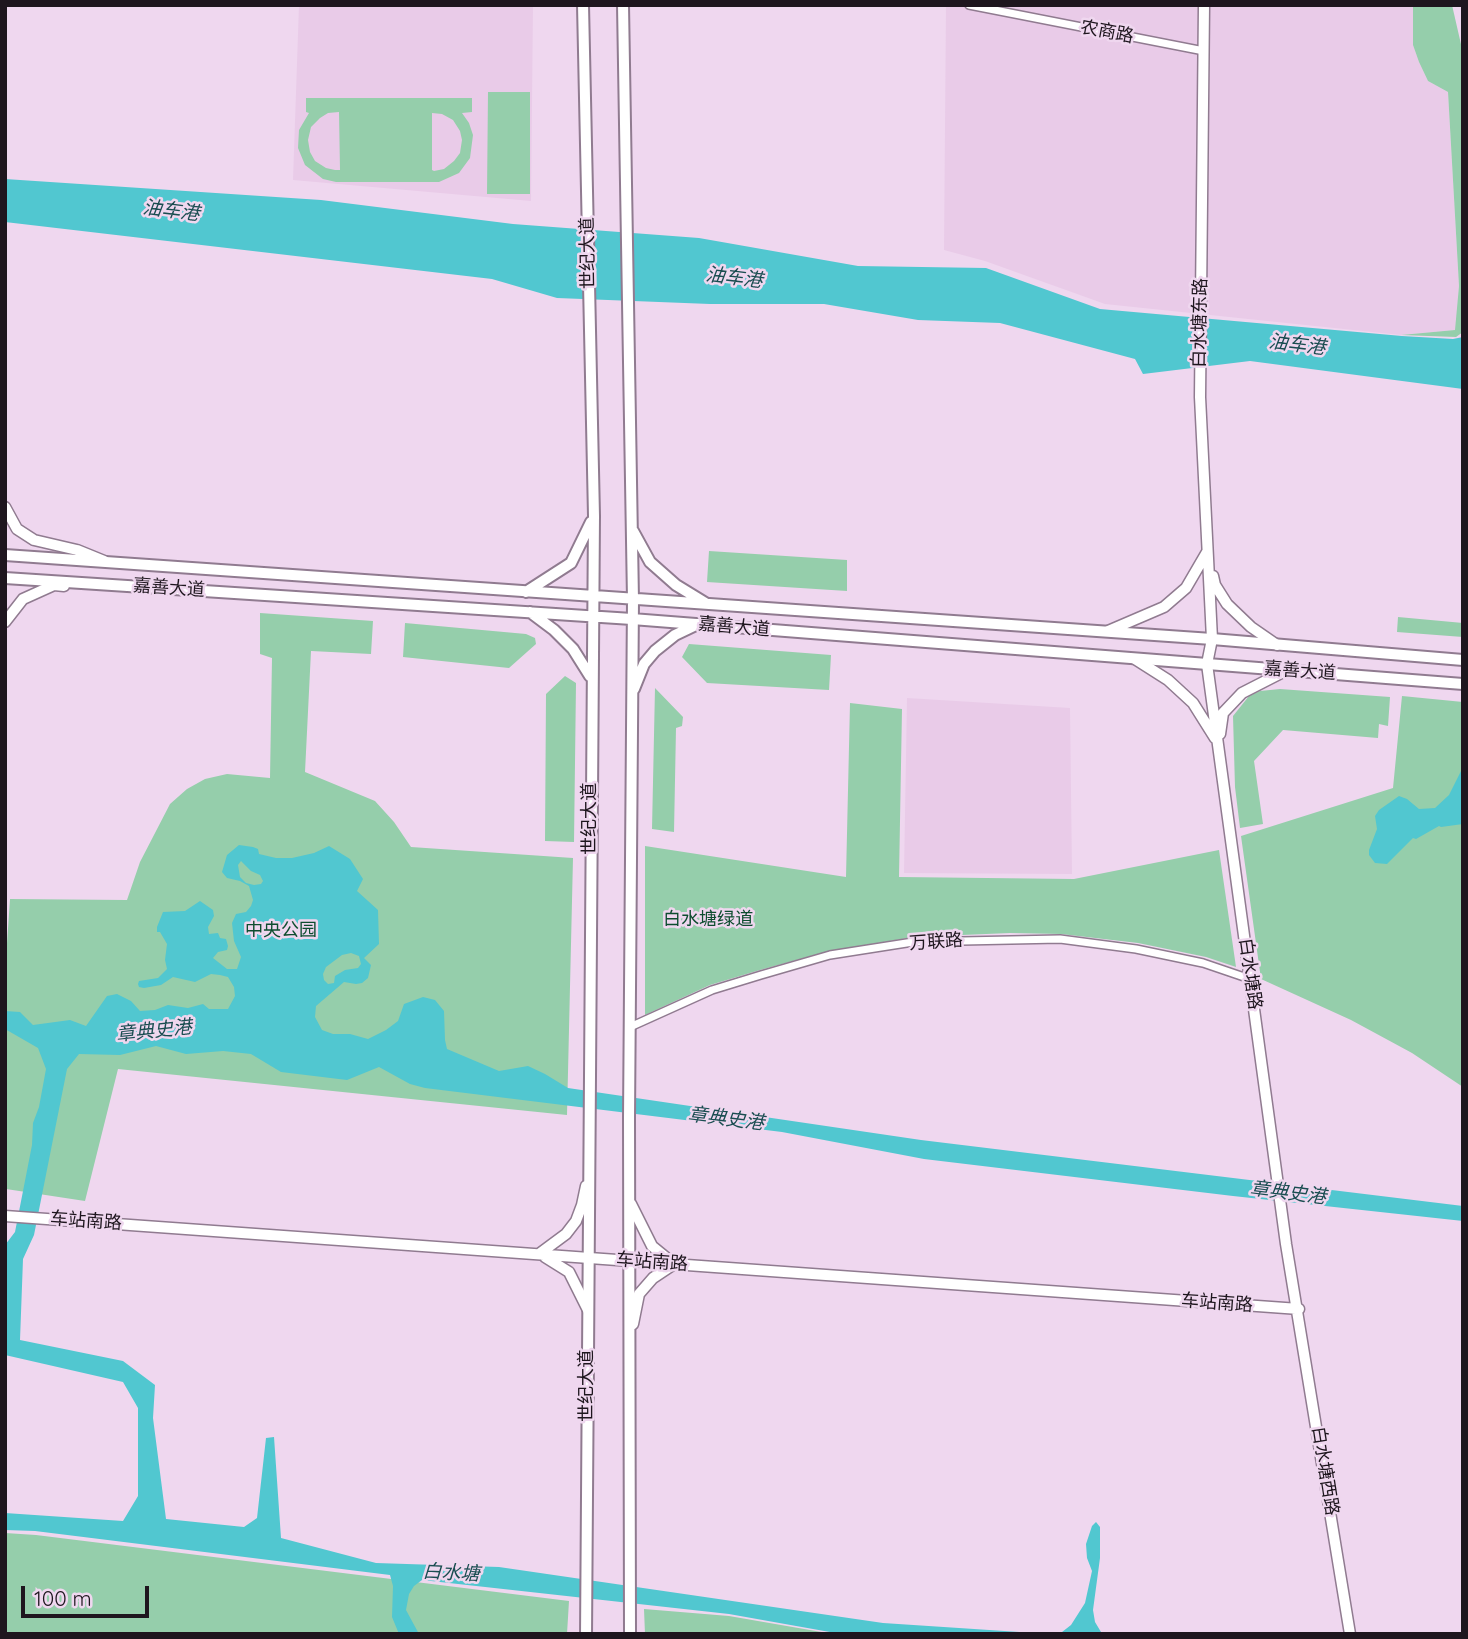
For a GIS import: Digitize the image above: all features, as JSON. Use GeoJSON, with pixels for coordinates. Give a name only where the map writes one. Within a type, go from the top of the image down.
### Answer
{"type":"FeatureCollection","features":[{"type":"Feature","properties":{"kind":"main road","name":"世纪大道"},"geometry":{"type":"LineString","coordinates":[[583,5],[594,516],[591,616],[586,1634]]}},
{"type":"Feature","properties":{"kind":"main road"},"geometry":{"type":"LineString","coordinates":[[623,5],[633,600],[629,1118],[630,1634]]}},
{"type":"Feature","properties":{"kind":"main road"},"geometry":{"type":"LineString","coordinates":[[526,592],[571,563],[594,516]]}},
{"type":"Feature","properties":{"kind":"main road"},"geometry":{"type":"LineString","coordinates":[[632,527],[650,562],[676,585],[710,605]]}},
{"type":"Feature","properties":{"kind":"main road","name":"嘉善大道"},"geometry":{"type":"LineString","coordinates":[[5,555],[1212,639],[1463,660]]}},
{"type":"Feature","properties":{"kind":"main road","name":"嘉善大道"},"geometry":{"type":"LineString","coordinates":[[5,578],[591,616],[1463,684]]}},
{"type":"Feature","properties":{"kind":"main road"},"geometry":{"type":"LineString","coordinates":[[530,612],[573,649],[591,678]]}},
{"type":"Feature","properties":{"kind":"main road"},"geometry":{"type":"LineString","coordinates":[[632,695],[645,664],[655,651],[675,635],[698,624]]}},
{"type":"Feature","properties":{"kind":"street","name":"农商路"},"geometry":{"type":"LineString","coordinates":[[969,5],[1204,51]]}},
{"type":"Feature","properties":{"kind":"street","name":"白水塘东路"},"geometry":{"type":"LineString","coordinates":[[1204,5],[1200,397],[1212,639]]}},
{"type":"Feature","properties":{"kind":"street"},"geometry":{"type":"LineString","coordinates":[[5,507],[17,529],[34,540],[77,550],[108,562]]}},
{"type":"Feature","properties":{"kind":"street"},"geometry":{"type":"LineString","coordinates":[[1106,632],[1164,607],[1186,589],[1208,552]]}},
{"type":"Feature","properties":{"kind":"street"},"geometry":{"type":"LineString","coordinates":[[1208,552],[1215,585],[1227,604],[1251,627],[1277,645]]}},
{"type":"Feature","properties":{"kind":"street"},"geometry":{"type":"LineString","coordinates":[[5,622],[23,599],[54,585],[77,587],[85,583]]}},
{"type":"Feature","properties":{"kind":"street","name":"白水塘路"},"geometry":{"type":"LineString","coordinates":[[1212,639],[1207,664],[1286,1244],[1298,1309]]}},
{"type":"Feature","properties":{"kind":"street"},"geometry":{"type":"LineString","coordinates":[[1135,658],[1168,680],[1193,703],[1218,745]]}},
{"type":"Feature","properties":{"kind":"street"},"geometry":{"type":"LineString","coordinates":[[1218,745],[1223,713],[1242,693],[1287,670]]}},
{"type":"Feature","properties":{"kind":"street","name":"万联路"},"geometry":{"type":"LineString","coordinates":[[630,1027],[712,990],[761,975],[830,955],[913,942],[1060,939],[1136,949],[1203,963],[1250,979]]}},
{"type":"Feature","properties":{"kind":"street"},"geometry":{"type":"LineString","coordinates":[[588,1310],[569,1272],[539,1254],[566,1234],[576,1220],[582,1205],[589,1167]]}},
{"type":"Feature","properties":{"kind":"street"},"geometry":{"type":"LineString","coordinates":[[629,1200],[652,1246],[674,1264],[653,1278],[639,1294],[629,1349]]}},
{"type":"Feature","properties":{"kind":"street","name":"车站南路"},"geometry":{"type":"LineString","coordinates":[[10,1216],[1298,1309]]}},
{"type":"Feature","properties":{"kind":"street","name":"白水塘西路"},"geometry":{"type":"LineString","coordinates":[[1298,1309],[1350,1634]]}},
{"type":"Feature","properties":{"kind":"shaded area"},"geometry":{"type":"Polygon","coordinates":[[[299,5],[533,5],[531,201],[293,180],[299,5]]]}},
{"type":"Feature","properties":{"kind":"shaded area"},"geometry":{"type":"Polygon","coordinates":[[[946,5],[1413,5],[1413,45],[1419,62],[1428,81],[1448,92],[1459,286],[1456,330],[1401,335],[1105,304],[985,261],[944,250],[946,5]]]}},
{"type":"Feature","properties":{"kind":"shaded area"},"geometry":{"type":"Polygon","coordinates":[[[907,698],[1070,708],[1072,874],[904,873],[907,698]]]}},
{"type":"Feature","properties":{"kind":"green space"},"geometry":{"type":"Polygon","coordinates":[[[1413,5],[1452,5],[1463,53],[1463,332],[1456,337],[1401,335],[1455,330],[1459,286],[1448,92],[1428,81],[1419,62],[1413,45],[1413,5]]]}},
{"type":"Feature","properties":{"kind":"green space"},"geometry":{"type":"Polygon","coordinates":[[[488,92],[530,92],[530,194],[487,194],[488,92]]]}},
{"type":"Feature","properties":{"kind":"green space"},"geometry":{"type":"Polygon","coordinates":[[[306,98],[472,98],[472,112],[462,113],[473,135],[470,158],[459,173],[439,182],[336,182],[323,179],[305,165],[298,148],[299,130],[309,113],[306,112],[306,98]],[[339,112],[328,113],[320,118],[311,127],[308,140],[315,161],[335,170],[340,170],[339,112]],[[432,113],[434,171],[444,169],[454,161],[460,153],[462,140],[453,120],[442,114],[432,113]]]}},
{"type":"Feature","properties":{"kind":"green space"},"geometry":{"type":"Polygon","coordinates":[[[709,551],[847,560],[847,591],[707,582],[709,551]]]}},
{"type":"Feature","properties":{"kind":"green space","name":"中央公园"},"geometry":{"type":"Polygon","coordinates":[[[260,613],[373,621],[371,654],[311,651],[305,772],[375,801],[411,847],[573,858],[567,1115],[118,1069],[85,1201],[6,1189],[5,973],[10,899],[127,900],[140,862],[170,804],[187,789],[205,779],[227,774],[270,778],[272,658],[260,654],[260,613]]]}},
{"type":"Feature","properties":{"kind":"green space"},"geometry":{"type":"Polygon","coordinates":[[[1398,617],[1463,623],[1463,637],[1397,632],[1398,617]]]}},
{"type":"Feature","properties":{"kind":"green space"},"geometry":{"type":"Polygon","coordinates":[[[405,623],[526,634],[535,638],[536,644],[509,668],[403,657],[405,623]]]}},
{"type":"Feature","properties":{"kind":"green space"},"geometry":{"type":"Polygon","coordinates":[[[689,644],[831,655],[829,690],[707,683],[682,657],[689,644]]]}},
{"type":"Feature","properties":{"kind":"green space"},"geometry":{"type":"Polygon","coordinates":[[[565,676],[576,683],[574,842],[545,841],[546,694],[565,676]]]}},
{"type":"Feature","properties":{"kind":"green space"},"geometry":{"type":"Polygon","coordinates":[[[655,688],[683,717],[682,726],[676,728],[674,832],[652,829],[655,688]]]}},
{"type":"Feature","properties":{"kind":"green space"},"geometry":{"type":"Polygon","coordinates":[[[1280,689],[1390,697],[1388,726],[1379,724],[1378,738],[1283,730],[1254,761],[1263,824],[1240,828],[1235,787],[1233,716],[1249,696],[1260,691],[1280,689]]]}},
{"type":"Feature","properties":{"kind":"green space"},"geometry":{"type":"Polygon","coordinates":[[[1402,696],[1463,702],[1463,1087],[1412,1053],[1351,1020],[1261,979],[1241,836],[1393,788],[1402,696]]]}},
{"type":"Feature","properties":{"kind":"green space","name":"白水塘绿道"},"geometry":{"type":"Polygon","coordinates":[[[850,703],[902,709],[899,877],[1074,879],[1219,850],[1236,967],[1206,957],[1138,943],[1061,934],[914,937],[829,951],[760,970],[710,985],[645,1015],[645,846],[846,877],[850,703]]]}},
{"type":"Feature","properties":{"kind":"green space"},"geometry":{"type":"Polygon","coordinates":[[[5,1533],[569,1601],[567,1634],[6,1634],[5,1533]]]}},
{"type":"Feature","properties":{"kind":"green space"},"geometry":{"type":"Polygon","coordinates":[[[644,1609],[729,1616],[833,1634],[645,1634],[644,1609]]]}},
{"type":"Feature","properties":{"kind":"water","name":"油车港"},"geometry":{"type":"Polygon","coordinates":[[[5,179],[321,200],[513,224],[699,238],[858,266],[986,268],[1100,309],[1402,336],[1453,339],[1463,337],[1463,389],[1250,361],[1143,374],[1135,359],[1000,323],[918,320],[824,304],[710,304],[557,298],[492,279],[5,222],[5,179]]]}},
{"type":"Feature","properties":{"kind":"water"},"geometry":{"type":"Polygon","coordinates":[[[1463,767],[1463,824],[1439,826],[1416,839],[1413,838],[1387,864],[1375,863],[1369,850],[1377,829],[1375,816],[1379,810],[1399,796],[1419,809],[1435,808],[1449,795],[1463,767]]]}},
{"type":"Feature","properties":{"kind":"water"},"geometry":{"type":"Polygon","coordinates":[[[239,845],[253,847],[258,849],[259,854],[276,858],[292,858],[329,846],[350,859],[363,879],[357,891],[378,910],[379,944],[364,958],[371,965],[368,978],[356,984],[344,982],[316,1006],[315,1017],[322,1030],[333,1034],[350,1034],[368,1039],[398,1021],[404,1004],[423,997],[435,1000],[444,1011],[447,1049],[499,1071],[528,1066],[568,1088],[921,1140],[1463,1206],[1463,1221],[924,1159],[782,1132],[425,1088],[410,1084],[379,1067],[347,1080],[281,1072],[251,1054],[223,1051],[186,1054],[156,1046],[120,1055],[79,1054],[67,1069],[34,1235],[23,1259],[20,1340],[123,1361],[155,1385],[153,1418],[166,1519],[244,1527],[257,1518],[266,1438],[274,1437],[281,1538],[376,1563],[499,1567],[883,1623],[1050,1634],[841,1634],[729,1614],[422,1580],[409,1594],[406,1610],[419,1634],[399,1634],[392,1617],[393,1586],[390,1575],[35,1531],[5,1530],[5,1513],[123,1521],[138,1496],[138,1408],[123,1382],[5,1355],[5,1245],[15,1232],[32,1145],[33,1123],[46,1069],[38,1048],[5,1029],[5,1011],[20,1012],[33,1025],[70,1020],[86,1026],[107,996],[117,994],[131,1001],[140,1011],[155,1010],[168,1005],[188,1008],[203,1004],[209,1009],[228,1009],[235,996],[234,987],[228,977],[211,974],[195,982],[173,977],[161,985],[144,988],[138,984],[139,981],[158,978],[167,969],[167,944],[160,932],[157,932],[163,912],[185,911],[200,901],[213,910],[214,916],[208,927],[209,934],[218,933],[220,938],[226,939],[228,946],[227,950],[218,952],[213,958],[227,969],[237,969],[241,957],[234,941],[232,923],[236,914],[246,912],[253,900],[249,886],[227,878],[222,872],[227,855],[239,845]],[[241,861],[238,865],[240,877],[246,883],[261,884],[263,881],[260,875],[251,871],[241,861]],[[351,953],[342,955],[326,967],[323,974],[328,984],[334,983],[335,976],[345,970],[358,968],[361,964],[359,956],[351,953]]]}},
{"type":"Feature","properties":{"kind":"water"},"geometry":{"type":"Polygon","coordinates":[[[1096,1522],[1100,1527],[1100,1558],[1093,1610],[1095,1622],[1101,1632],[1107,1634],[1050,1634],[1062,1632],[1071,1625],[1085,1603],[1092,1571],[1086,1544],[1096,1522]]]}},
{"type":"Feature","properties":{"kind":"water label","name":"章典史港"},"geometry":{"type":"Point","coordinates":[154,1031]}},
{"type":"Feature","properties":{"kind":"water label","name":"章典史港"},"geometry":{"type":"Point","coordinates":[726,1119]}},
{"type":"Feature","properties":{"kind":"water label","name":"章典史港"},"geometry":{"type":"Point","coordinates":[1288,1193]}},
{"type":"Feature","properties":{"kind":"water label","name":"白水塘"},"geometry":{"type":"Point","coordinates":[451,1573]}}]}
